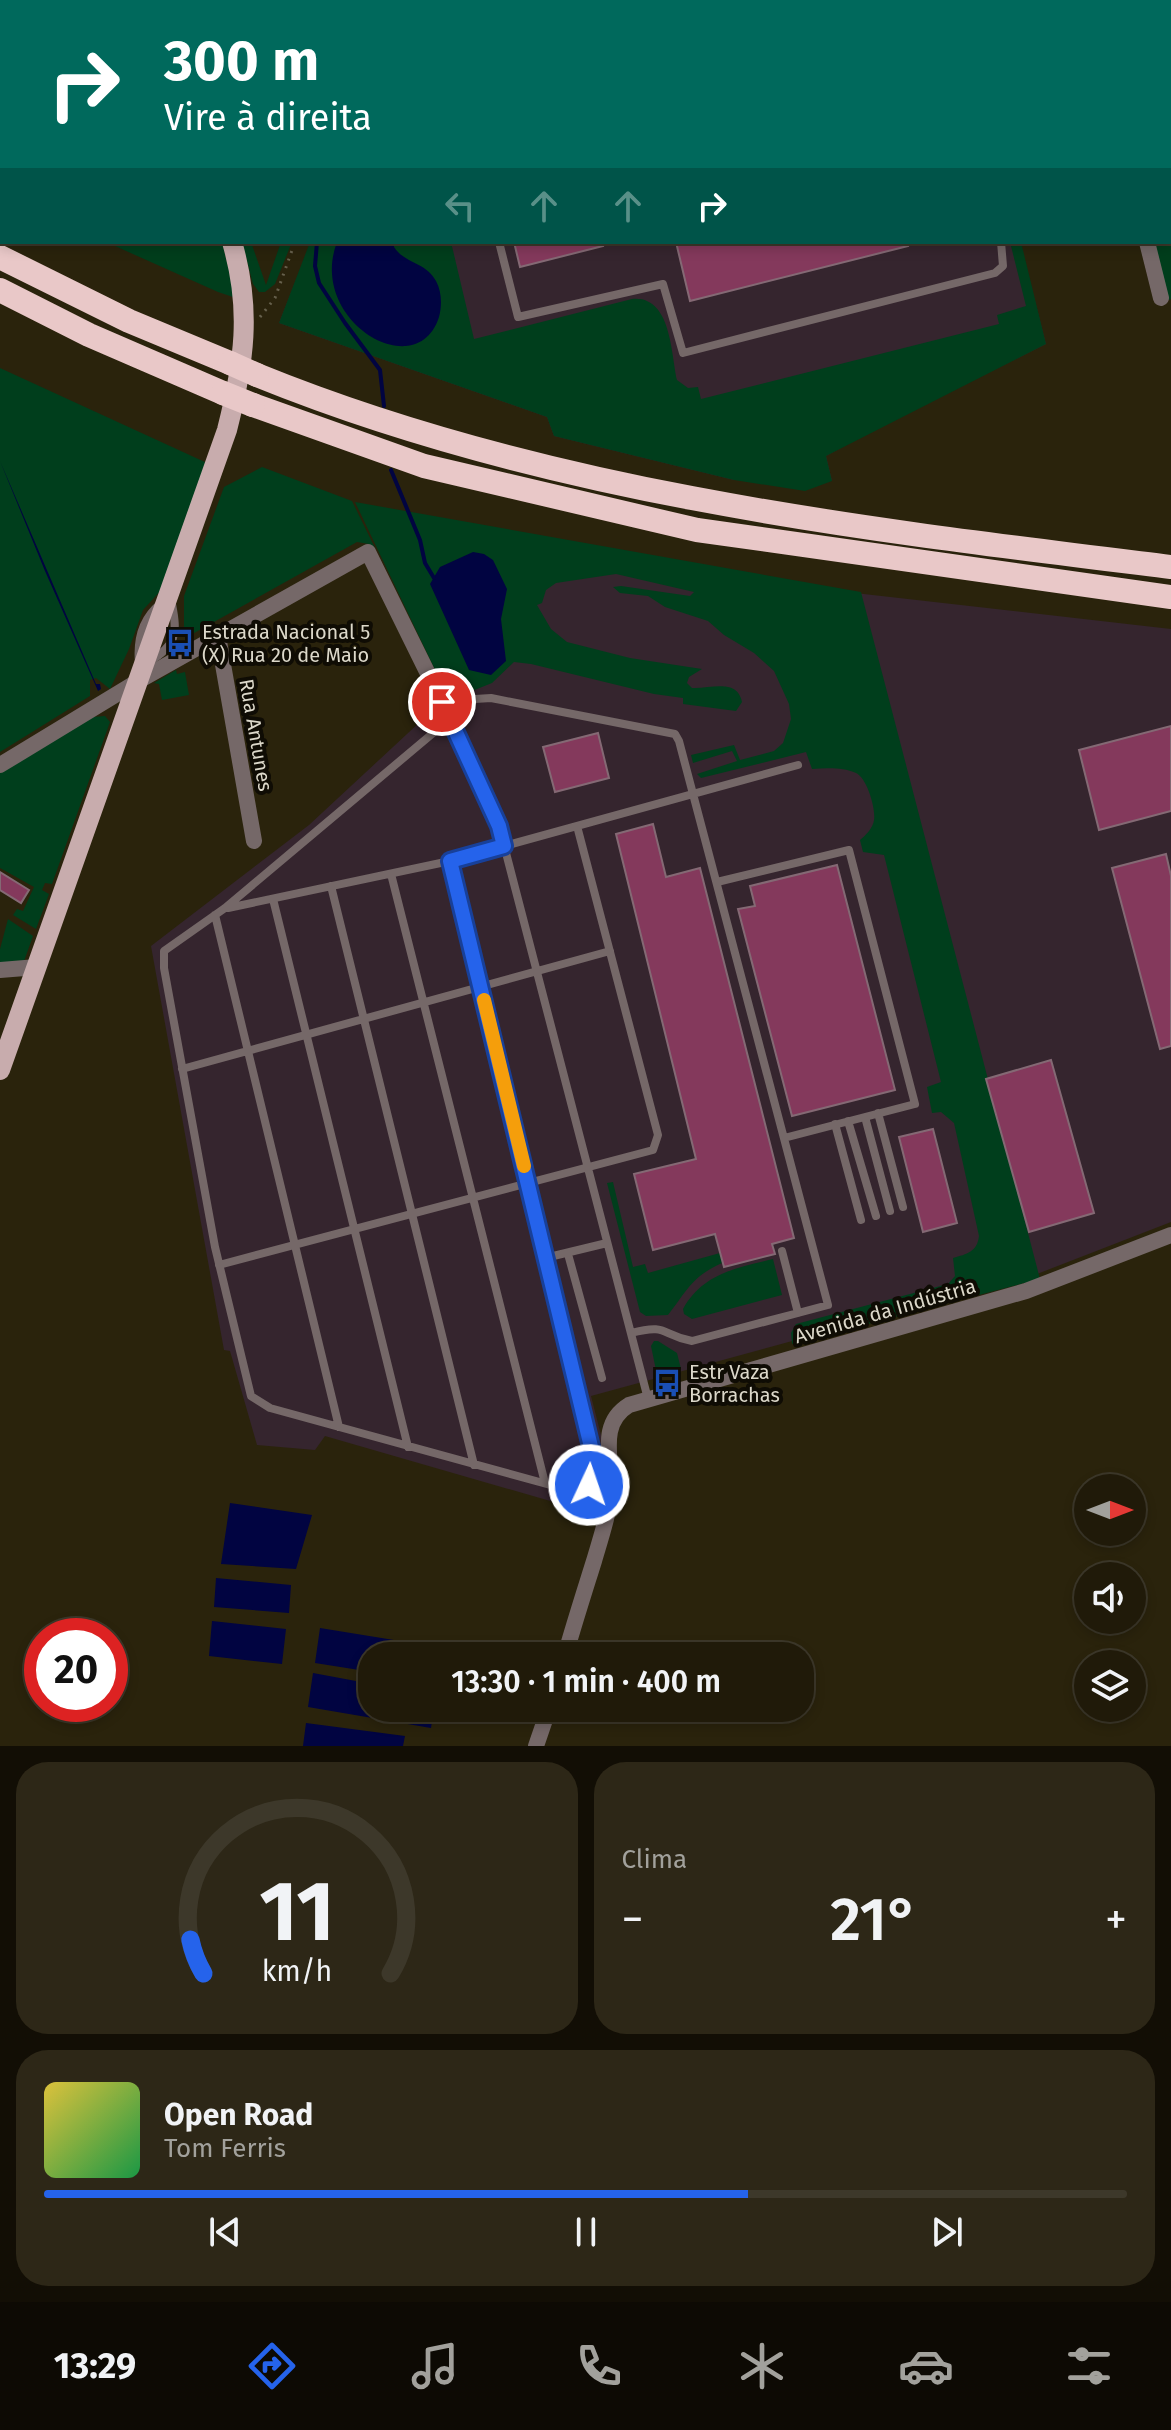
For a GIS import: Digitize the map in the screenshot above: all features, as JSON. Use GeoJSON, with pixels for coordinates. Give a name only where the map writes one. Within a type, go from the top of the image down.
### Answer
{"type":"FeatureCollection","features":[{"type":"Feature","properties":{"kind":"highway"},"geometry":{"type":"LineString","coordinates":[[0,257],[129,321],[257,375],[387,423],[456,444],[636,486],[795,517],[1171,567]]}},
{"type":"Feature","properties":{"kind":"highway"},"geometry":{"type":"LineString","coordinates":[[0,290],[89,335],[223,393],[424,466],[697,530],[1171,597]]}},
{"type":"Feature","properties":{"kind":"main road"},"geometry":{"type":"LineString","coordinates":[[0,1070],[4,1049],[37,967],[227,430],[240,376],[245,320],[241,278],[232,244]]}},
{"type":"Feature","properties":{"kind":"street"},"geometry":{"type":"LineString","coordinates":[[1148,244],[1161,298]]}},
{"type":"Feature","properties":{"kind":"street"},"geometry":{"type":"LineString","coordinates":[[0,765],[143,672],[218,636],[368,552],[440,697]]}},
{"type":"Feature","properties":{"kind":"street","name":"Rua Antunes"},"geometry":{"type":"LineString","coordinates":[[218,636],[254,841]]}},
{"type":"Feature","properties":{"kind":"street"},"geometry":{"type":"LineString","coordinates":[[0,970],[37,967]]}},
{"type":"Feature","properties":{"kind":"street","name":"Avenida da Indústria"},"geometry":{"type":"LineString","coordinates":[[569,1642],[607,1517],[611,1491],[609,1437],[611,1422],[618,1411],[648,1399],[1026,1291],[1171,1235]]}},
{"type":"Feature","properties":{"kind":"street"},"geometry":{"type":"LineString","coordinates":[[536,1746],[544,1722]]}},
{"type":"Feature","properties":{"kind":"lane"},"geometry":{"type":"LineString","coordinates":[[500,244],[518,317],[663,284],[683,353],[995,273],[1003,266],[1001,244]]}},
{"type":"Feature","properties":{"kind":"lane"},"geometry":{"type":"LineString","coordinates":[[440,697],[499,826],[648,1399]]}},
{"type":"Feature","properties":{"kind":"lane"},"geometry":{"type":"LineString","coordinates":[[450,861],[592,1451],[594,1471],[589,1485],[576,1492],[270,1408],[251,1396],[219,1265],[164,968],[164,951],[225,908],[475,699],[491,698],[675,734],[694,794],[828,1305],[692,1341],[680,1339],[659,1328],[631,1333]]}},
{"type":"Feature","properties":{"kind":"lane"},"geometry":{"type":"LineString","coordinates":[[225,908],[450,861],[798,765]]}},
{"type":"Feature","properties":{"kind":"lane"},"geometry":{"type":"LineString","coordinates":[[219,1265],[653,1150],[658,1135],[577,826]]}},
{"type":"Feature","properties":{"kind":"lane"},"geometry":{"type":"LineString","coordinates":[[717,882],[849,850],[915,1104],[784,1138]]}},
{"type":"Feature","properties":{"kind":"lane"},"geometry":{"type":"LineString","coordinates":[[391,874],[545,1483]]}},
{"type":"Feature","properties":{"kind":"lane"},"geometry":{"type":"LineString","coordinates":[[331,886],[474,1465]]}},
{"type":"Feature","properties":{"kind":"lane"},"geometry":{"type":"LineString","coordinates":[[273,899],[408,1447]]}},
{"type":"Feature","properties":{"kind":"lane"},"geometry":{"type":"LineString","coordinates":[[215,915],[339,1427]]}},
{"type":"Feature","properties":{"kind":"lane"},"geometry":{"type":"LineString","coordinates":[[182,1069],[610,951]]}},
{"type":"Feature","properties":{"kind":"lane"},"geometry":{"type":"LineString","coordinates":[[878,1113],[903,1207]]}},
{"type":"Feature","properties":{"kind":"lane"},"geometry":{"type":"LineString","coordinates":[[865,1117],[890,1211]]}},
{"type":"Feature","properties":{"kind":"lane"},"geometry":{"type":"LineString","coordinates":[[848,1121],[876,1216]]}},
{"type":"Feature","properties":{"kind":"lane"},"geometry":{"type":"LineString","coordinates":[[835,1124],[861,1220]]}},
{"type":"Feature","properties":{"kind":"lane"},"geometry":{"type":"LineString","coordinates":[[545,1258],[607,1243]]}},
{"type":"Feature","properties":{"kind":"lane"},"geometry":{"type":"LineString","coordinates":[[782,1251],[798,1313]]}},
{"type":"Feature","properties":{"kind":"lane"},"geometry":{"type":"LineString","coordinates":[[568,1254],[602,1378]]}},
{"type":"Feature","properties":{"kind":"path"},"geometry":{"type":"LineString","coordinates":[[245,320],[263,316],[269,309],[294,244]]}},
{"type":"Feature","properties":{"kind":"shaded area"},"geometry":{"type":"Polygon","coordinates":[[[310,244],[1021,244],[1046,344],[826,456],[832,481],[734,480],[554,436],[547,417],[279,323],[310,244]]]}},
{"type":"Feature","properties":{"kind":"shaded area"},"geometry":{"type":"Polygon","coordinates":[[[337,244],[394,244],[399,253],[427,270],[436,281],[441,299],[439,317],[427,337],[410,346],[389,344],[368,335],[350,319],[337,297],[332,271],[337,244]]]}},
{"type":"Feature","properties":{"kind":"shaded area"},"geometry":{"type":"Polygon","coordinates":[[[0,461],[96,684],[100,684],[98,691],[45,571],[0,461]]]}},
{"type":"Feature","properties":{"kind":"shaded area"},"geometry":{"type":"Polygon","coordinates":[[[380,551],[855,593],[1171,629],[1171,1222],[1037,1274],[591,1396],[604,1447],[602,1516],[325,1436],[315,1450],[257,1445],[230,1351],[224,1350],[151,946],[309,825],[449,695],[380,551]]]}},
{"type":"Feature","properties":{"kind":"shaded area"},"geometry":{"type":"Polygon","coordinates":[[[473,552],[493,560],[507,589],[501,619],[506,661],[491,675],[469,670],[430,584],[440,567],[473,552]]]}},
{"type":"Feature","properties":{"kind":"shaded area"},"geometry":{"type":"Polygon","coordinates":[[[230,1503],[312,1515],[296,1569],[221,1564],[230,1503]]]}},
{"type":"Feature","properties":{"kind":"shaded area"},"geometry":{"type":"Polygon","coordinates":[[[216,1578],[291,1585],[289,1613],[214,1607],[216,1578]]]}},
{"type":"Feature","properties":{"kind":"shaded area"},"geometry":{"type":"Polygon","coordinates":[[[212,1621],[286,1629],[282,1664],[209,1656],[212,1621]]]}},
{"type":"Feature","properties":{"kind":"shaded area"},"geometry":{"type":"Polygon","coordinates":[[[320,1628],[406,1642],[358,1642],[358,1670],[315,1663],[320,1628]]]}},
{"type":"Feature","properties":{"kind":"shaded area"},"geometry":{"type":"Polygon","coordinates":[[[313,1673],[358,1681],[358,1716],[308,1707],[313,1673]]]}},
{"type":"Feature","properties":{"kind":"shaded area"},"geometry":{"type":"Polygon","coordinates":[[[396,1722],[432,1722],[431,1728],[396,1722]]]}},
{"type":"Feature","properties":{"kind":"shaded area"},"geometry":{"type":"Polygon","coordinates":[[[306,1723],[405,1736],[403,1746],[303,1746],[306,1723]]]}},
{"type":"Feature","properties":{"kind":"green space"},"geometry":{"type":"Polygon","coordinates":[[[110,244],[222,244],[236,298],[110,244]]]}},
{"type":"Feature","properties":{"kind":"green space"},"geometry":{"type":"Polygon","coordinates":[[[243,244],[252,244],[266,285],[280,244],[291,244],[275,284],[265,292],[259,292],[253,284],[243,244]]]}},
{"type":"Feature","properties":{"kind":"green space"},"geometry":{"type":"Polygon","coordinates":[[[309,244],[451,244],[474,339],[632,299],[645,300],[662,315],[677,380],[688,388],[698,387],[701,399],[999,324],[997,315],[1026,306],[1010,244],[1021,244],[1046,344],[826,456],[832,481],[805,491],[734,480],[554,436],[547,417],[279,323],[309,244]]]}},
{"type":"Feature","properties":{"kind":"green space"},"geometry":{"type":"Polygon","coordinates":[[[1149,244],[1171,244],[1171,299],[1163,302],[1149,244]]]}},
{"type":"Feature","properties":{"kind":"green space"},"geometry":{"type":"Polygon","coordinates":[[[0,368],[207,463],[164,587],[143,610],[110,689],[96,678],[90,680],[90,696],[0,752],[0,368]]]}},
{"type":"Feature","properties":{"kind":"green space"},"geometry":{"type":"Polygon","coordinates":[[[262,467],[352,501],[376,550],[369,544],[357,542],[187,637],[184,634],[184,596],[224,487],[262,467]]]}},
{"type":"Feature","properties":{"kind":"green space"},"geometry":{"type":"Polygon","coordinates":[[[355,502],[861,592],[1040,1279],[792,1344],[791,1333],[796,1324],[948,1284],[955,1276],[953,1258],[974,1249],[979,1236],[954,1123],[941,1112],[932,1113],[927,1087],[941,1082],[884,855],[863,852],[860,840],[871,829],[874,820],[867,787],[860,776],[851,771],[812,769],[806,752],[701,778],[697,774],[737,761],[732,751],[693,763],[691,755],[734,745],[740,760],[774,751],[783,743],[791,719],[789,704],[774,671],[708,621],[665,607],[648,596],[620,593],[613,587],[690,596],[694,592],[616,574],[556,583],[546,590],[542,603],[537,605],[551,629],[567,642],[630,658],[702,669],[689,677],[687,683],[692,688],[722,686],[735,690],[742,702],[736,711],[683,704],[683,698],[514,662],[492,683],[452,699],[447,695],[355,502]]]}},
{"type":"Feature","properties":{"kind":"green space"},"geometry":{"type":"Polygon","coordinates":[[[176,670],[177,674],[185,672],[189,695],[162,700],[159,684],[154,683],[176,670]]]}},
{"type":"Feature","properties":{"kind":"green space"},"geometry":{"type":"Polygon","coordinates":[[[105,716],[110,722],[52,884],[45,883],[42,890],[49,894],[36,929],[13,915],[17,909],[23,911],[34,887],[0,868],[0,773],[92,717],[105,716]]]}},
{"type":"Feature","properties":{"kind":"green space"},"geometry":{"type":"Polygon","coordinates":[[[8,919],[33,936],[23,964],[0,967],[0,949],[8,919]]]}},
{"type":"Feature","properties":{"kind":"green space"},"geometry":{"type":"Polygon","coordinates":[[[613,1182],[633,1267],[645,1264],[648,1273],[720,1253],[722,1263],[696,1279],[668,1315],[646,1316],[640,1312],[607,1183],[613,1182]]]}},
{"type":"Feature","properties":{"kind":"green space"},"geometry":{"type":"Polygon","coordinates":[[[773,1259],[782,1295],[692,1319],[684,1314],[683,1309],[691,1297],[711,1280],[734,1269],[773,1259]]]}},
{"type":"Feature","properties":{"kind":"green space"},"geometry":{"type":"Polygon","coordinates":[[[654,1341],[677,1353],[681,1369],[657,1375],[651,1346],[654,1341]]]}},
{"type":"Feature","properties":{"kind":"building"},"geometry":{"type":"Polygon","coordinates":[[[514,244],[602,244],[603,246],[520,267],[514,244]]]}},
{"type":"Feature","properties":{"kind":"building"},"geometry":{"type":"Polygon","coordinates":[[[676,244],[908,244],[908,246],[690,301],[676,244]]]}},
{"type":"Feature","properties":{"kind":"building"},"geometry":{"type":"Polygon","coordinates":[[[1171,726],[1171,811],[1099,830],[1079,750],[1171,726]]]}},
{"type":"Feature","properties":{"kind":"building"},"geometry":{"type":"Polygon","coordinates":[[[598,733],[609,778],[555,792],[543,747],[598,733]]]}},
{"type":"Feature","properties":{"kind":"building"},"geometry":{"type":"Polygon","coordinates":[[[653,824],[666,877],[700,868],[794,1238],[772,1244],[775,1254],[724,1267],[715,1234],[653,1250],[634,1174],[696,1159],[616,834],[653,824]]]}},
{"type":"Feature","properties":{"kind":"building"},"geometry":{"type":"Polygon","coordinates":[[[1166,854],[1171,876],[1171,1046],[1160,1049],[1112,868],[1166,854]]]}},
{"type":"Feature","properties":{"kind":"building"},"geometry":{"type":"Polygon","coordinates":[[[837,865],[895,1090],[792,1116],[738,909],[755,906],[750,886],[837,865]]]}},
{"type":"Feature","properties":{"kind":"building"},"geometry":{"type":"Polygon","coordinates":[[[0,872],[29,890],[21,903],[0,890],[0,872]]]}},
{"type":"Feature","properties":{"kind":"building"},"geometry":{"type":"Polygon","coordinates":[[[1051,1060],[1094,1213],[1029,1232],[986,1079],[1051,1060]]]}},
{"type":"Feature","properties":{"kind":"building"},"geometry":{"type":"Polygon","coordinates":[[[933,1129],[957,1223],[923,1232],[899,1137],[933,1129]]]}},
{"type":"Feature","properties":{"kind":"waterway"},"geometry":{"type":"LineString","coordinates":[[317,244],[315,266],[319,283],[380,370],[384,406]]}},
{"type":"Feature","properties":{"kind":"waterway"},"geometry":{"type":"LineString","coordinates":[[391,470],[420,540],[425,563],[434,578]]}},
{"type":"Feature","properties":{"kind":"slow traffic"},"geometry":{"type":"LineString","coordinates":[[484,1000],[524,1166]]}},
{"type":"Feature","properties":{"kind":"place","name":"Estrada Nacional 5 (X) Rua 20 de Maio"},"geometry":{"type":"Point","coordinates":[180,643]}},
{"type":"Feature","properties":{"kind":"place","name":"Estr Vaza Borrachas"},"geometry":{"type":"Point","coordinates":[667,1383]}},
{"type":"Feature","properties":{"kind":"route"},"geometry":{"type":"LineString","coordinates":[[442,702],[499,826],[504,846],[450,861],[592,1451],[594,1471],[589,1485]]}}]}
